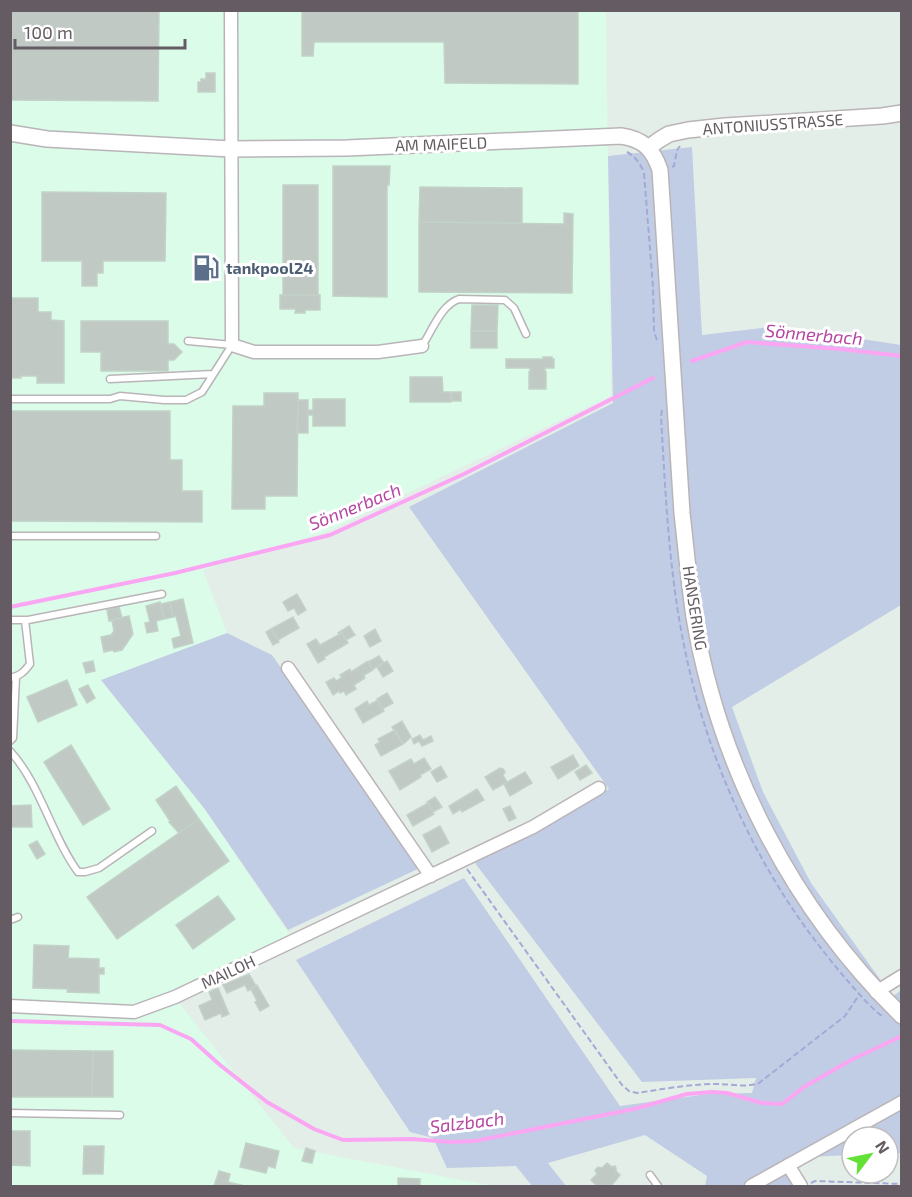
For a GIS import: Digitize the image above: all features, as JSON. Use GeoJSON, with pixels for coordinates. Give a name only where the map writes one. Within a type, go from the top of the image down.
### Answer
{"type":"FeatureCollection","features":[{"type":"Feature","properties":{"kind":"street"},"geometry":{"type":"LineString","coordinates":[[231,10],[232,345],[254,352],[378,352],[422,346]]}},
{"type":"Feature","properties":{"kind":"street","name":"ANTONIUSSTRASSE"},"geometry":{"type":"LineString","coordinates":[[648,148],[669,134],[688,130],[902,113]]}},
{"type":"Feature","properties":{"kind":"street","name":"AM MAIFELD"},"geometry":{"type":"LineString","coordinates":[[10,133],[47,139],[231,149],[347,148],[621,136],[636,139],[648,148]]}},
{"type":"Feature","properties":{"kind":"street","name":"HANSERING"},"geometry":{"type":"LineString","coordinates":[[648,148],[660,170],[682,513],[694,618],[719,720],[735,765],[777,854],[841,949],[876,992],[902,1016]]}},
{"type":"Feature","properties":{"kind":"street"},"geometry":{"type":"LineString","coordinates":[[288,668],[431,876]]}},
{"type":"Feature","properties":{"kind":"street","name":"MAILOH"},"geometry":{"type":"LineString","coordinates":[[10,1006],[134,1012],[175,997],[533,827],[599,788]]}},
{"type":"Feature","properties":{"kind":"street"},"geometry":{"type":"LineString","coordinates":[[876,992],[902,976]]}},
{"type":"Feature","properties":{"kind":"street"},"geometry":{"type":"LineString","coordinates":[[752,1186],[902,1102]]}},
{"type":"Feature","properties":{"kind":"street"},"geometry":{"type":"LineString","coordinates":[[788,1165],[805,1185]]}},
{"type":"Feature","properties":{"kind":"lane"},"geometry":{"type":"LineString","coordinates":[[422,346],[442,314],[453,301],[459,299],[505,300],[514,308],[526,333]]}},
{"type":"Feature","properties":{"kind":"lane"},"geometry":{"type":"LineString","coordinates":[[10,399],[110,399],[120,396],[186,400],[202,392],[232,345],[188,342]]}},
{"type":"Feature","properties":{"kind":"lane"},"geometry":{"type":"LineString","coordinates":[[110,379],[213,374]]}},
{"type":"Feature","properties":{"kind":"lane"},"geometry":{"type":"LineString","coordinates":[[10,536],[156,536]]}},
{"type":"Feature","properties":{"kind":"lane"},"geometry":{"type":"LineString","coordinates":[[10,620],[25,620],[162,594]]}},
{"type":"Feature","properties":{"kind":"lane"},"geometry":{"type":"LineString","coordinates":[[10,741],[13,738],[13,677],[24,672],[30,664],[25,620]]}},
{"type":"Feature","properties":{"kind":"lane"},"geometry":{"type":"LineString","coordinates":[[10,751],[29,776],[59,842],[78,872],[99,868],[152,831]]}},
{"type":"Feature","properties":{"kind":"lane"},"geometry":{"type":"LineString","coordinates":[[10,920],[18,917]]}},
{"type":"Feature","properties":{"kind":"lane"},"geometry":{"type":"LineString","coordinates":[[10,1113],[120,1115]]}},
{"type":"Feature","properties":{"kind":"lane"},"geometry":{"type":"LineString","coordinates":[[650,1176],[658,1186]]}},
{"type":"Feature","properties":{"kind":"path"},"geometry":{"type":"LineString","coordinates":[[463,861],[622,1085],[629,1091],[637,1093],[691,1086],[759,1083],[845,1016],[860,994]]}},
{"type":"Feature","properties":{"kind":"path"},"geometry":{"type":"LineString","coordinates":[[805,1185],[815,1181],[902,1184]]}},
{"type":"Feature","properties":{"kind":"shaded area"},"geometry":{"type":"Polygon","coordinates":[[[10,11],[606,11],[611,396],[324,533],[203,570],[227,633],[101,680],[204,808],[294,941],[175,998],[294,1148],[493,1186],[11,1186],[10,11]]]}},
{"type":"Feature","properties":{"kind":"shaded area"},"geometry":{"type":"Polygon","coordinates":[[[692,147],[702,335],[779,326],[901,345],[901,605],[732,707],[763,792],[811,883],[891,998],[901,990],[901,1153],[900,1125],[840,1125],[840,1156],[787,1158],[794,1186],[705,1186],[707,1176],[645,1135],[548,1163],[566,1186],[532,1186],[516,1166],[447,1168],[433,1138],[410,1132],[296,960],[464,878],[620,1106],[708,1094],[752,1093],[756,1078],[642,1082],[475,863],[609,789],[409,507],[613,403],[608,156],[692,147]]]}},
{"type":"Feature","properties":{"kind":"shaded area"},"geometry":{"type":"Polygon","coordinates":[[[227,633],[272,655],[422,867],[288,930],[204,808],[101,680],[227,633]]]}},
{"type":"Feature","properties":{"kind":"building"},"geometry":{"type":"Polygon","coordinates":[[[10,10],[159,10],[158,101],[10,100],[10,10]]]}},
{"type":"Feature","properties":{"kind":"building"},"geometry":{"type":"Polygon","coordinates":[[[302,10],[578,10],[578,84],[445,83],[444,42],[314,42],[313,56],[302,56],[302,10]]]}},
{"type":"Feature","properties":{"kind":"building"},"geometry":{"type":"Polygon","coordinates":[[[206,73],[215,73],[215,92],[198,92],[198,82],[206,79],[206,73]]]}},
{"type":"Feature","properties":{"kind":"building"},"geometry":{"type":"Polygon","coordinates":[[[333,166],[390,166],[389,185],[387,185],[387,297],[333,296],[333,166]]]}},
{"type":"Feature","properties":{"kind":"building"},"geometry":{"type":"Polygon","coordinates":[[[283,185],[318,185],[318,295],[283,295],[283,185]]]}},
{"type":"Feature","properties":{"kind":"building"},"geometry":{"type":"Polygon","coordinates":[[[420,187],[522,188],[522,223],[419,222],[420,187]]]}},
{"type":"Feature","properties":{"kind":"building"},"geometry":{"type":"Polygon","coordinates":[[[42,192],[166,193],[165,261],[103,261],[103,273],[97,273],[97,286],[82,286],[82,261],[42,261],[42,192]]]}},
{"type":"Feature","properties":{"kind":"building"},"geometry":{"type":"Polygon","coordinates":[[[564,213],[573,214],[572,293],[419,292],[419,222],[564,224],[564,213]]]}},
{"type":"Feature","properties":{"kind":"building"},"geometry":{"type":"Polygon","coordinates":[[[280,295],[320,295],[320,310],[295,313],[296,309],[280,309],[280,295]]]}},
{"type":"Feature","properties":{"kind":"building"},"geometry":{"type":"Polygon","coordinates":[[[10,298],[38,298],[38,312],[51,312],[51,320],[64,321],[64,383],[37,383],[37,376],[10,378],[10,298]]]}},
{"type":"Feature","properties":{"kind":"building"},"geometry":{"type":"Polygon","coordinates":[[[472,305],[498,305],[497,331],[471,331],[472,305]]]}},
{"type":"Feature","properties":{"kind":"building"},"geometry":{"type":"Polygon","coordinates":[[[81,321],[168,321],[168,344],[174,344],[182,352],[174,360],[168,360],[168,371],[101,371],[101,352],[81,352],[81,321]]]}},
{"type":"Feature","properties":{"kind":"building"},"geometry":{"type":"Polygon","coordinates":[[[471,331],[497,331],[497,348],[471,348],[471,331]]]}},
{"type":"Feature","properties":{"kind":"building"},"geometry":{"type":"Polygon","coordinates":[[[543,357],[554,359],[554,368],[545,368],[546,389],[529,389],[530,368],[506,368],[506,359],[543,359],[543,357]]]}},
{"type":"Feature","properties":{"kind":"building"},"geometry":{"type":"Polygon","coordinates":[[[410,377],[442,377],[443,392],[451,392],[451,402],[410,402],[410,377]]]}},
{"type":"Feature","properties":{"kind":"building"},"geometry":{"type":"Polygon","coordinates":[[[451,392],[461,392],[461,401],[451,401],[451,392]]]}},
{"type":"Feature","properties":{"kind":"building"},"geometry":{"type":"Polygon","coordinates":[[[264,393],[298,393],[297,496],[265,496],[265,509],[232,509],[233,406],[264,406],[264,393]]]}},
{"type":"Feature","properties":{"kind":"building"},"geometry":{"type":"Polygon","coordinates":[[[313,399],[345,399],[345,426],[313,426],[313,415],[308,415],[308,410],[313,410],[313,399]]]}},
{"type":"Feature","properties":{"kind":"building"},"geometry":{"type":"Polygon","coordinates":[[[298,400],[308,400],[308,433],[297,433],[298,400]]]}},
{"type":"Feature","properties":{"kind":"building"},"geometry":{"type":"Polygon","coordinates":[[[10,411],[170,411],[170,460],[182,460],[182,491],[202,491],[202,522],[10,521],[10,411]]]}},
{"type":"Feature","properties":{"kind":"building"},"geometry":{"type":"Polygon","coordinates":[[[297,594],[306,610],[298,615],[294,608],[288,611],[283,602],[297,594]]]}},
{"type":"Feature","properties":{"kind":"building"},"geometry":{"type":"Polygon","coordinates":[[[183,599],[193,643],[174,648],[172,639],[181,636],[170,602],[183,599]]]}},
{"type":"Feature","properties":{"kind":"building"},"geometry":{"type":"Polygon","coordinates":[[[160,602],[164,619],[156,621],[158,631],[147,633],[145,623],[150,622],[146,606],[160,602]]]}},
{"type":"Feature","properties":{"kind":"building"},"geometry":{"type":"Polygon","coordinates":[[[170,602],[173,617],[164,619],[161,604],[170,602]]]}},
{"type":"Feature","properties":{"kind":"building"},"geometry":{"type":"Polygon","coordinates":[[[119,607],[122,618],[109,621],[107,610],[119,607]]]}},
{"type":"Feature","properties":{"kind":"building"},"geometry":{"type":"Polygon","coordinates":[[[129,616],[133,634],[122,650],[104,652],[101,637],[111,635],[114,631],[112,620],[129,616]]]}},
{"type":"Feature","properties":{"kind":"building"},"geometry":{"type":"Polygon","coordinates":[[[293,617],[299,628],[278,640],[271,629],[293,617]]]}},
{"type":"Feature","properties":{"kind":"building"},"geometry":{"type":"Polygon","coordinates":[[[349,626],[355,635],[346,640],[342,633],[338,633],[349,626]]]}},
{"type":"Feature","properties":{"kind":"building"},"geometry":{"type":"Polygon","coordinates":[[[271,629],[279,642],[273,645],[266,632],[271,629]]]}},
{"type":"Feature","properties":{"kind":"building"},"geometry":{"type":"Polygon","coordinates":[[[375,629],[381,641],[370,647],[364,636],[375,629]]]}},
{"type":"Feature","properties":{"kind":"building"},"geometry":{"type":"Polygon","coordinates":[[[342,633],[348,643],[318,663],[307,644],[316,639],[320,645],[342,633]]]}},
{"type":"Feature","properties":{"kind":"building"},"geometry":{"type":"Polygon","coordinates":[[[379,656],[384,663],[373,669],[368,662],[379,656]]]}},
{"type":"Feature","properties":{"kind":"building"},"geometry":{"type":"Polygon","coordinates":[[[93,661],[95,671],[86,673],[83,663],[93,661]]]}},
{"type":"Feature","properties":{"kind":"building"},"geometry":{"type":"Polygon","coordinates":[[[368,661],[373,670],[354,685],[356,689],[346,695],[344,691],[340,693],[339,691],[333,695],[326,682],[334,678],[336,681],[342,677],[340,675],[350,669],[351,672],[368,661]]]}},
{"type":"Feature","properties":{"kind":"building"},"geometry":{"type":"Polygon","coordinates":[[[387,661],[393,671],[383,677],[377,667],[387,661]]]}},
{"type":"Feature","properties":{"kind":"building"},"geometry":{"type":"Polygon","coordinates":[[[67,680],[77,705],[38,722],[27,697],[67,680]]]}},
{"type":"Feature","properties":{"kind":"building"},"geometry":{"type":"Polygon","coordinates":[[[88,685],[95,698],[87,703],[79,689],[88,685]]]}},
{"type":"Feature","properties":{"kind":"building"},"geometry":{"type":"Polygon","coordinates":[[[387,693],[393,703],[382,709],[377,699],[387,693]]]}},
{"type":"Feature","properties":{"kind":"building"},"geometry":{"type":"Polygon","coordinates":[[[378,700],[384,711],[363,723],[355,709],[367,701],[369,705],[378,700]]]}},
{"type":"Feature","properties":{"kind":"building"},"geometry":{"type":"Polygon","coordinates":[[[402,721],[411,737],[403,744],[392,727],[402,721]]]}},
{"type":"Feature","properties":{"kind":"building"},"geometry":{"type":"Polygon","coordinates":[[[395,730],[403,744],[381,756],[375,745],[380,742],[378,739],[395,730]]]}},
{"type":"Feature","properties":{"kind":"building"},"geometry":{"type":"Polygon","coordinates":[[[420,735],[423,740],[431,736],[433,741],[422,746],[419,741],[414,744],[412,739],[420,735]]]}},
{"type":"Feature","properties":{"kind":"building"},"geometry":{"type":"Polygon","coordinates":[[[71,745],[110,809],[83,825],[44,762],[71,745]]]}},
{"type":"Feature","properties":{"kind":"building"},"geometry":{"type":"Polygon","coordinates":[[[573,755],[579,766],[558,779],[551,767],[573,755]]]}},
{"type":"Feature","properties":{"kind":"building"},"geometry":{"type":"Polygon","coordinates":[[[424,758],[431,769],[400,790],[389,771],[411,759],[414,764],[424,758]]]}},
{"type":"Feature","properties":{"kind":"building"},"geometry":{"type":"Polygon","coordinates":[[[586,765],[592,773],[580,780],[575,772],[586,765]]]}},
{"type":"Feature","properties":{"kind":"building"},"geometry":{"type":"Polygon","coordinates":[[[441,766],[447,777],[437,782],[431,772],[441,766]]]}},
{"type":"Feature","properties":{"kind":"building"},"geometry":{"type":"Polygon","coordinates":[[[500,768],[505,772],[503,775],[507,782],[493,790],[485,777],[500,768]]]}},
{"type":"Feature","properties":{"kind":"building"},"geometry":{"type":"Polygon","coordinates":[[[525,772],[532,783],[510,796],[504,784],[525,772]]]}},
{"type":"Feature","properties":{"kind":"building"},"geometry":{"type":"Polygon","coordinates":[[[176,786],[199,819],[179,833],[169,822],[156,800],[176,786]]]}},
{"type":"Feature","properties":{"kind":"building"},"geometry":{"type":"Polygon","coordinates":[[[477,789],[484,800],[462,812],[461,809],[453,814],[449,806],[477,789]]]}},
{"type":"Feature","properties":{"kind":"building"},"geometry":{"type":"Polygon","coordinates":[[[435,797],[442,807],[433,812],[427,802],[435,797]]]}},
{"type":"Feature","properties":{"kind":"building"},"geometry":{"type":"Polygon","coordinates":[[[428,803],[434,814],[413,826],[407,815],[428,803]]]}},
{"type":"Feature","properties":{"kind":"building"},"geometry":{"type":"Polygon","coordinates":[[[31,805],[32,827],[10,827],[10,806],[31,805]]]}},
{"type":"Feature","properties":{"kind":"building"},"geometry":{"type":"Polygon","coordinates":[[[510,806],[516,818],[509,821],[503,809],[510,806]]]}},
{"type":"Feature","properties":{"kind":"building"},"geometry":{"type":"Polygon","coordinates":[[[199,819],[229,861],[117,939],[87,897],[199,819]]]}},
{"type":"Feature","properties":{"kind":"building"},"geometry":{"type":"Polygon","coordinates":[[[440,826],[449,843],[432,852],[423,835],[440,826]]]}},
{"type":"Feature","properties":{"kind":"building"},"geometry":{"type":"Polygon","coordinates":[[[37,841],[45,854],[37,859],[29,845],[37,841]]]}},
{"type":"Feature","properties":{"kind":"building"},"geometry":{"type":"Polygon","coordinates":[[[218,896],[235,919],[193,949],[176,925],[218,896]]]}},
{"type":"Feature","properties":{"kind":"building"},"geometry":{"type":"Polygon","coordinates":[[[34,945],[69,946],[68,958],[99,959],[99,968],[104,968],[104,974],[99,974],[99,993],[33,988],[34,945]]]}},
{"type":"Feature","properties":{"kind":"building"},"geometry":{"type":"Polygon","coordinates":[[[249,974],[256,986],[248,991],[245,985],[227,993],[223,985],[249,974]]]}},
{"type":"Feature","properties":{"kind":"building"},"geometry":{"type":"Polygon","coordinates":[[[257,985],[269,1006],[260,1011],[251,989],[257,985]]]}},
{"type":"Feature","properties":{"kind":"building"},"geometry":{"type":"Polygon","coordinates":[[[218,988],[229,1014],[222,1017],[221,1013],[205,1020],[199,1006],[212,1000],[209,992],[218,988]]]}},
{"type":"Feature","properties":{"kind":"building"},"geometry":{"type":"Polygon","coordinates":[[[10,1050],[93,1051],[92,1097],[10,1097],[10,1050]]]}},
{"type":"Feature","properties":{"kind":"building"},"geometry":{"type":"Polygon","coordinates":[[[93,1051],[113,1051],[113,1097],[92,1097],[93,1051]]]}},
{"type":"Feature","properties":{"kind":"building"},"geometry":{"type":"Polygon","coordinates":[[[10,1131],[30,1131],[30,1166],[10,1165],[10,1131]]]}},
{"type":"Feature","properties":{"kind":"building"},"geometry":{"type":"Polygon","coordinates":[[[246,1143],[279,1151],[275,1168],[268,1166],[266,1173],[240,1167],[246,1143]]]}},
{"type":"Feature","properties":{"kind":"building"},"geometry":{"type":"Polygon","coordinates":[[[84,1146],[104,1146],[103,1174],[83,1174],[84,1146]]]}},
{"type":"Feature","properties":{"kind":"building"},"geometry":{"type":"Polygon","coordinates":[[[306,1148],[315,1151],[312,1163],[302,1161],[306,1148]]]}},
{"type":"Feature","properties":{"kind":"building"},"geometry":{"type":"Polygon","coordinates":[[[607,1163],[612,1167],[615,1166],[620,1175],[612,1185],[597,1186],[591,1180],[597,1174],[595,1170],[607,1163]]]}},
{"type":"Feature","properties":{"kind":"building"},"geometry":{"type":"Polygon","coordinates":[[[219,1171],[230,1174],[228,1182],[245,1186],[214,1186],[219,1171]]]}},
{"type":"Feature","properties":{"kind":"building"},"geometry":{"type":"Polygon","coordinates":[[[398,1178],[420,1179],[420,1186],[398,1186],[398,1178]]]}},
{"type":"Feature","properties":{"kind":"waterway","name":"Sönnerbach"},"geometry":{"type":"LineString","coordinates":[[692,361],[747,342],[902,356]]}},
{"type":"Feature","properties":{"kind":"waterway","name":"Sönnerbach"},"geometry":{"type":"LineString","coordinates":[[10,607],[175,573],[330,535],[464,474],[653,378]]}},
{"type":"Feature","properties":{"kind":"waterway","name":"Salzbach"},"geometry":{"type":"LineString","coordinates":[[10,1021],[160,1025],[191,1039],[267,1102],[314,1129],[343,1140],[412,1139],[451,1142],[475,1141],[634,1109],[687,1094],[727,1093],[762,1103],[782,1104],[804,1087],[851,1060],[902,1036]]}},
{"type":"Feature","properties":{"kind":"place","name":"tankpool24"},"geometry":{"type":"Point","coordinates":[206,268]}}]}
